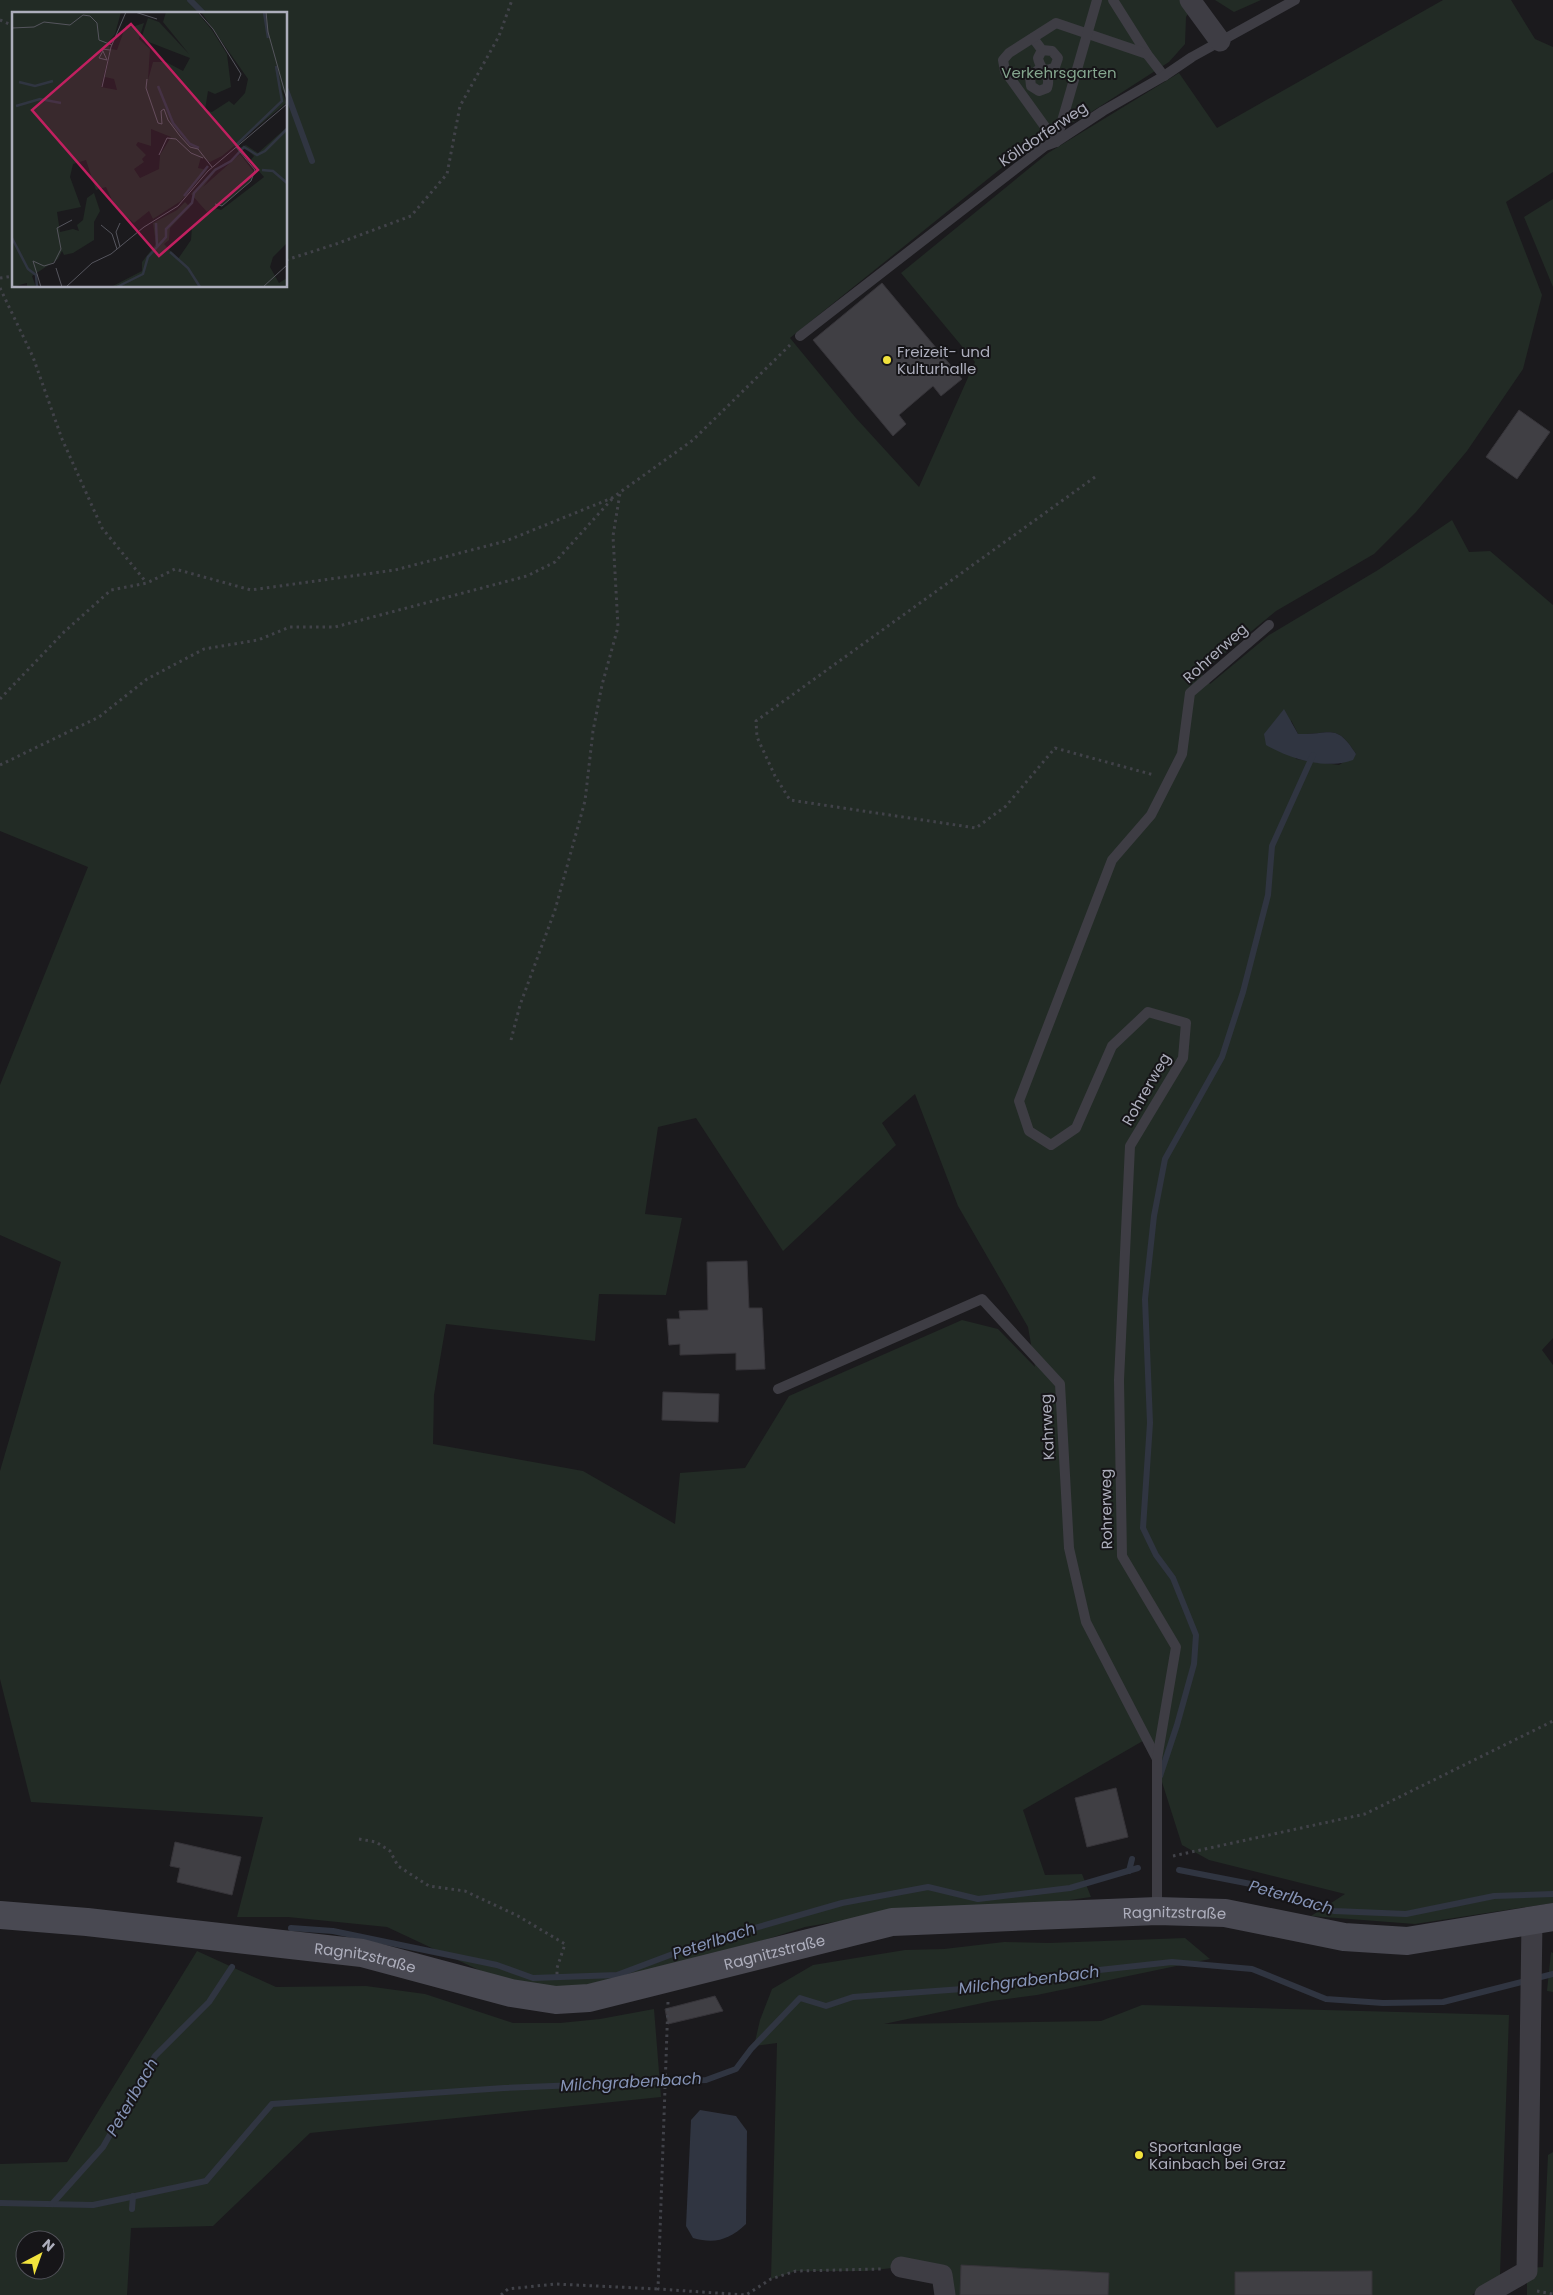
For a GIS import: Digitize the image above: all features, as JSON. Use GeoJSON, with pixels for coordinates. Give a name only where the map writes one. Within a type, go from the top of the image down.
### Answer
{"type":"FeatureCollection","features":[{"type":"Feature","properties":{"kind":"main road","name":"Ragnitzstraße"},"geometry":{"type":"LineString","coordinates":[[0,1915],[124,1925],[362,1953],[511,1993],[556,2000],[588,1998],[892,1922],[1157,1911],[1225,1914],[1344,1937],[1407,1941],[1542,1919]]}},
{"type":"Feature","properties":{"kind":"street"},"geometry":{"type":"LineString","coordinates":[[1190,0],[1220,41]]}},
{"type":"Feature","properties":{"kind":"street"},"geometry":{"type":"LineString","coordinates":[[1485,2295],[1527,2271],[1532,1964],[1542,1919]]}},
{"type":"Feature","properties":{"kind":"street"},"geometry":{"type":"LineString","coordinates":[[902,2267],[942,2275],[945,2295]]}},
{"type":"Feature","properties":{"kind":"lane"},"geometry":{"type":"LineString","coordinates":[[1056,142],[1088,34],[1096,0]]}},
{"type":"Feature","properties":{"kind":"lane"},"geometry":{"type":"LineString","coordinates":[[1113,0],[1147,54],[1164,76]]}},
{"type":"Feature","properties":{"kind":"lane","name":"Kölldorferweg"},"geometry":{"type":"LineString","coordinates":[[800,336],[1045,146],[1056,142],[1103,111],[1220,41],[1295,0]]}},
{"type":"Feature","properties":{"kind":"lane"},"geometry":{"type":"LineString","coordinates":[[1056,142],[1005,70],[1003,60],[1009,53],[1056,23],[1147,54]]}},
{"type":"Feature","properties":{"kind":"lane"},"geometry":{"type":"LineString","coordinates":[[1032,38],[1042,50],[1052,51],[1058,58],[1055,67],[1044,70],[1039,64],[1038,58],[1042,50]]}},
{"type":"Feature","properties":{"kind":"lane","name":"Rohrerweg"},"geometry":{"type":"LineString","coordinates":[[1157,1911],[1157,1759],[1176,1647],[1122,1556],[1118,1380],[1130,1146],[1183,1058],[1186,1023],[1148,1012],[1112,1046],[1076,1128],[1051,1145],[1029,1131],[1019,1102],[1112,860],[1151,815],[1182,754],[1190,693],[1269,625]]}},
{"type":"Feature","properties":{"kind":"lane","name":"Kahrweg"},"geometry":{"type":"LineString","coordinates":[[778,1389],[982,1299],[1060,1384],[1069,1548],[1086,1622],[1157,1759]]}},
{"type":"Feature","properties":{"kind":"path"},"geometry":{"type":"LineString","coordinates":[[288,259],[411,216],[447,174],[460,106],[499,36],[512,0]]}},
{"type":"Feature","properties":{"kind":"path"},"geometry":{"type":"LineString","coordinates":[[0,20],[12,25]]}},
{"type":"Feature","properties":{"kind":"path"},"geometry":{"type":"LineString","coordinates":[[0,288],[33,357],[62,439],[102,528],[146,583]]}},
{"type":"Feature","properties":{"kind":"path"},"geometry":{"type":"LineString","coordinates":[[0,699],[64,632],[111,590],[146,583],[175,569],[251,590],[395,570],[506,540],[612,498],[693,440],[800,336]]}},
{"type":"Feature","properties":{"kind":"path"},"geometry":{"type":"LineString","coordinates":[[1095,477],[756,721],[757,737],[775,776],[790,800],[976,828],[1006,806],[1055,748],[1169,779]]}},
{"type":"Feature","properties":{"kind":"path"},"geometry":{"type":"LineString","coordinates":[[511,1040],[520,1005],[558,902],[585,801],[593,731],[602,684],[618,627],[613,536],[620,493]]}},
{"type":"Feature","properties":{"kind":"path"},"geometry":{"type":"LineString","coordinates":[[0,765],[99,717],[147,679],[204,649],[258,640],[290,628],[335,627],[527,576],[555,562],[612,498]]}},
{"type":"Feature","properties":{"kind":"path"},"geometry":{"type":"LineString","coordinates":[[1157,1859],[1365,1814],[1553,1721]]}},
{"type":"Feature","properties":{"kind":"path"},"geometry":{"type":"LineString","coordinates":[[359,1839],[376,1842],[390,1851],[398,1866],[429,1886],[465,1891],[518,1916],[566,1944],[557,1974]]}},
{"type":"Feature","properties":{"kind":"path"},"geometry":{"type":"LineString","coordinates":[[658,2289],[669,1978]]}},
{"type":"Feature","properties":{"kind":"path"},"geometry":{"type":"LineString","coordinates":[[501,2295],[508,2288],[555,2284],[746,2294],[771,2279],[796,2271],[866,2270],[902,2267]]}},
{"type":"Feature","properties":{"kind":"green space","name":"Verkehrsgarten"},"geometry":{"type":"Polygon","coordinates":[[[0,0],[1196,0],[1186,17],[1185,44],[1169,62],[1082,118],[1040,137],[790,338],[855,417],[919,487],[975,362],[901,273],[1048,153],[1179,73],[1217,128],[1443,0],[1511,0],[1535,39],[1553,47],[1553,172],[1506,202],[1542,295],[1523,369],[1467,451],[1416,512],[1374,554],[1276,611],[1201,673],[1210,684],[1269,635],[1378,570],[1452,520],[1469,552],[1490,551],[1553,605],[1553,1338],[1542,1350],[1553,1365],[1553,1903],[1415,1924],[1311,1916],[1345,1894],[1209,1860],[1182,1845],[1148,1738],[1023,1810],[1045,1875],[1082,1874],[1091,1897],[1021,1907],[881,1914],[805,1927],[739,1948],[624,1980],[556,1990],[498,1979],[387,1927],[288,1917],[237,1917],[263,1817],[31,1802],[0,1679],[0,1471],[61,1262],[0,1235],[0,1085],[88,867],[0,831],[0,0]],[[1291,720],[1296,759],[1339,765],[1356,754],[1338,734],[1326,732],[1298,734],[1291,720]],[[915,1094],[882,1123],[896,1145],[783,1251],[696,1118],[658,1127],[645,1214],[682,1218],[666,1295],[599,1294],[595,1341],[446,1324],[434,1395],[433,1444],[583,1471],[675,1524],[680,1473],[745,1468],[789,1396],[962,1320],[998,1329],[1035,1367],[1028,1327],[958,1206],[915,1094]]]}},
{"type":"Feature","properties":{"kind":"green space"},"geometry":{"type":"Polygon","coordinates":[[[1215,0],[1261,0],[1234,12],[1215,0]]]}},
{"type":"Feature","properties":{"kind":"green space"},"geometry":{"type":"Polygon","coordinates":[[[1553,199],[1553,287],[1524,217],[1553,199]]]}},
{"type":"Feature","properties":{"kind":"green space","name":"Sportanlage Kainbach bei Graz"},"geometry":{"type":"Polygon","coordinates":[[[1185,1938],[1210,1959],[884,2024],[1101,2021],[1142,2005],[1509,2015],[1500,2275],[1472,2295],[945,2295],[942,2275],[901,2267],[866,2271],[796,2271],[771,2279],[777,2043],[754,2046],[760,2020],[772,1989],[813,1965],[905,1950],[944,1949],[1004,1942],[1049,1943],[1185,1938]]]}},
{"type":"Feature","properties":{"kind":"green space"},"geometry":{"type":"Polygon","coordinates":[[[197,1951],[276,1987],[366,1986],[425,1994],[513,2023],[560,2023],[600,2019],[654,2009],[661,2097],[310,2133],[213,2226],[131,2228],[127,2295],[0,2295],[0,2164],[67,2162],[197,1951]]]}},
{"type":"Feature","properties":{"kind":"green space"},"geometry":{"type":"Polygon","coordinates":[[[1551,1952],[1553,1953],[1553,1992],[1547,1991],[1551,1952]]]}},
{"type":"Feature","properties":{"kind":"green space"},"geometry":{"type":"Polygon","coordinates":[[[1553,2152],[1553,2295],[1527,2295],[1527,2268],[1543,2267],[1548,2155],[1553,2152]]]}},
{"type":"Feature","properties":{"kind":"water"},"geometry":{"type":"Polygon","coordinates":[[[1284,709],[1298,734],[1332,732],[1338,734],[1356,754],[1353,760],[1331,764],[1308,762],[1286,755],[1266,745],[1264,734],[1284,709]]]}},
{"type":"Feature","properties":{"kind":"water"},"geometry":{"type":"Polygon","coordinates":[[[700,2110],[736,2116],[747,2131],[746,2224],[728,2237],[708,2241],[693,2238],[686,2226],[691,2120],[700,2110]]]}},
{"type":"Feature","properties":{"kind":"building","name":"Freizeit- und Kulturhalle"},"geometry":{"type":"Polygon","coordinates":[[[882,283],[962,379],[941,396],[933,386],[899,415],[906,424],[893,436],[813,340],[882,283]]]}},
{"type":"Feature","properties":{"kind":"building"},"geometry":{"type":"Polygon","coordinates":[[[1519,410],[1550,432],[1517,479],[1486,457],[1519,410]]]}},
{"type":"Feature","properties":{"kind":"building"},"geometry":{"type":"Polygon","coordinates":[[[747,1261],[749,1308],[762,1308],[765,1369],[736,1370],[736,1353],[680,1355],[680,1344],[669,1345],[667,1319],[680,1319],[679,1311],[708,1310],[707,1262],[747,1261]]]}},
{"type":"Feature","properties":{"kind":"building"},"geometry":{"type":"Polygon","coordinates":[[[663,1392],[719,1394],[718,1422],[662,1420],[663,1392]]]}},
{"type":"Feature","properties":{"kind":"building"},"geometry":{"type":"Polygon","coordinates":[[[1116,1788],[1128,1837],[1087,1847],[1075,1798],[1116,1788]]]}},
{"type":"Feature","properties":{"kind":"building"},"geometry":{"type":"Polygon","coordinates":[[[175,1842],[241,1857],[232,1895],[177,1882],[180,1868],[170,1866],[175,1842]]]}},
{"type":"Feature","properties":{"kind":"building"},"geometry":{"type":"Polygon","coordinates":[[[715,1996],[723,2011],[668,2024],[665,2009],[715,1996]]]}},
{"type":"Feature","properties":{"kind":"building"},"geometry":{"type":"Polygon","coordinates":[[[961,2265],[1109,2273],[1108,2295],[960,2295],[961,2265]]]}},
{"type":"Feature","properties":{"kind":"building"},"geometry":{"type":"Polygon","coordinates":[[[1372,2271],[1372,2295],[1235,2295],[1235,2272],[1372,2271]]]}},
{"type":"Feature","properties":{"kind":"waterway"},"geometry":{"type":"LineString","coordinates":[[190,0],[202,12]]}},
{"type":"Feature","properties":{"kind":"waterway"},"geometry":{"type":"LineString","coordinates":[[288,95],[312,161]]}},
{"type":"Feature","properties":{"kind":"waterway"},"geometry":{"type":"LineString","coordinates":[[1160,1776],[1194,1664],[1196,1635],[1173,1578],[1156,1555],[1143,1528],[1150,1423],[1145,1299],[1154,1216],[1165,1159],[1222,1057],[1243,992],[1268,895],[1272,846],[1313,755]]}},
{"type":"Feature","properties":{"kind":"waterway"},"geometry":{"type":"LineString","coordinates":[[1129,1871],[1132,1859]]}},
{"type":"Feature","properties":{"kind":"waterway","name":"Peterlbach"},"geometry":{"type":"LineString","coordinates":[[291,1928],[333,1931],[497,1965],[533,1978],[617,1975],[702,1943],[842,1903],[928,1887],[978,1899],[1070,1888],[1138,1868]]}},
{"type":"Feature","properties":{"kind":"waterway","name":"Peterlbach"},"geometry":{"type":"LineString","coordinates":[[1179,1870],[1256,1885],[1334,1911],[1406,1914],[1494,1896],[1553,1894]]}},
{"type":"Feature","properties":{"kind":"waterway","name":"Milchgrabenbach"},"geometry":{"type":"LineString","coordinates":[[0,2203],[93,2205],[206,2181],[272,2104],[504,2088],[706,2080],[736,2069],[751,2049],[800,1998],[826,2006],[853,1997],[990,1987],[1081,1972],[1172,1962],[1252,1969],[1326,1999],[1383,2003],[1443,2002],[1553,1974]]}},
{"type":"Feature","properties":{"kind":"waterway","name":"Peterlbach"},"geometry":{"type":"LineString","coordinates":[[52,2204],[103,2147],[155,2056],[209,2002],[232,1967]]}},
{"type":"Feature","properties":{"kind":"waterway"},"geometry":{"type":"LineString","coordinates":[[132,2209],[133,2196]]}},
{"type":"Feature","properties":{"kind":"place","name":"Freizeit- und Kulturhalle"},"geometry":{"type":"Point","coordinates":[887,360]}},
{"type":"Feature","properties":{"kind":"place","name":"Sportanlage Kainbach bei Graz"},"geometry":{"type":"Point","coordinates":[1139,2155]}}]}
